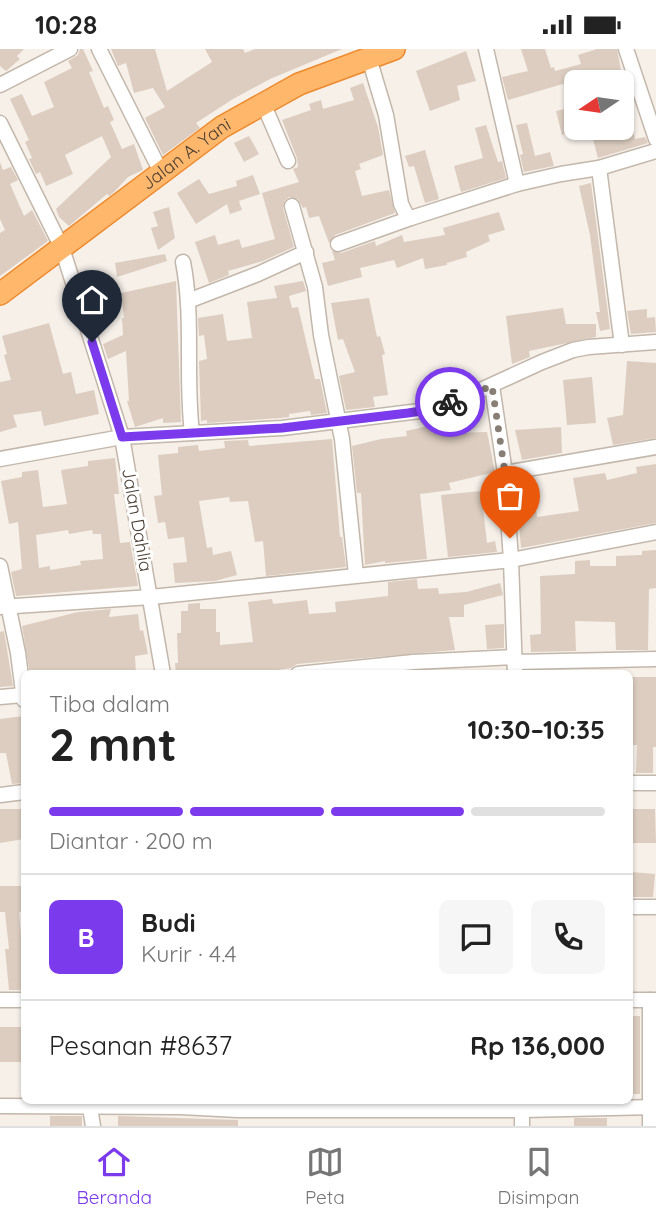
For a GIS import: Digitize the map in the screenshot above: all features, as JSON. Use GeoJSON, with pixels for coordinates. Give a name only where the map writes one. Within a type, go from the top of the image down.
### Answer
{"type":"FeatureCollection","features":[{"type":"Feature","properties":{"kind":"highway","name":"Jalan A. Yani"},"geometry":{"type":"LineString","coordinates":[[0,294],[222,127],[299,83],[394,49]]}},
{"type":"Feature","properties":{"kind":"street"},"geometry":{"type":"LineString","coordinates":[[0,85],[71,49]]}},
{"type":"Feature","properties":{"kind":"street"},"geometry":{"type":"LineString","coordinates":[[99,49],[161,172]]}},
{"type":"Feature","properties":{"kind":"street"},"geometry":{"type":"LineString","coordinates":[[486,49],[517,184]]}},
{"type":"Feature","properties":{"kind":"street"},"geometry":{"type":"LineString","coordinates":[[626,49],[656,139]]}},
{"type":"Feature","properties":{"kind":"street"},"geometry":{"type":"LineString","coordinates":[[369,58],[386,115],[401,204],[411,218]]}},
{"type":"Feature","properties":{"kind":"street"},"geometry":{"type":"LineString","coordinates":[[263,103],[288,161]]}},
{"type":"Feature","properties":{"kind":"street","name":"Jalan Dahlia"},"geometry":{"type":"LineString","coordinates":[[0,123],[4,145],[62,248],[122,437],[162,670]]}},
{"type":"Feature","properties":{"kind":"street"},"geometry":{"type":"LineString","coordinates":[[338,244],[517,184],[599,168],[656,151]]}},
{"type":"Feature","properties":{"kind":"street"},"geometry":{"type":"LineString","coordinates":[[599,168],[622,345]]}},
{"type":"Feature","properties":{"kind":"street"},"geometry":{"type":"LineString","coordinates":[[292,206],[315,287],[321,335],[346,465],[356,575]]}},
{"type":"Feature","properties":{"kind":"street"},"geometry":{"type":"LineString","coordinates":[[188,301],[306,252]]}},
{"type":"Feature","properties":{"kind":"street"},"geometry":{"type":"LineString","coordinates":[[183,262],[188,301],[192,433]]}},
{"type":"Feature","properties":{"kind":"street"},"geometry":{"type":"LineString","coordinates":[[0,459],[122,437],[282,428],[428,410],[492,386],[556,355],[589,347],[656,342]]}},
{"type":"Feature","properties":{"kind":"street"},"geometry":{"type":"LineString","coordinates":[[492,386],[505,473],[514,664]]}},
{"type":"Feature","properties":{"kind":"street"},"geometry":{"type":"LineString","coordinates":[[505,473],[656,447]]}},
{"type":"Feature","properties":{"kind":"street"},"geometry":{"type":"LineString","coordinates":[[4,607],[151,597],[511,560],[656,532]]}},
{"type":"Feature","properties":{"kind":"street"},"geometry":{"type":"LineString","coordinates":[[0,566],[4,607],[18,653],[21,675]]}},
{"type":"Feature","properties":{"kind":"street"},"geometry":{"type":"LineString","coordinates":[[375,670],[656,659]]}},
{"type":"Feature","properties":{"kind":"street"},"geometry":{"type":"LineString","coordinates":[[0,697],[21,697]]}},
{"type":"Feature","properties":{"kind":"street"},"geometry":{"type":"LineString","coordinates":[[633,783],[656,783]]}},
{"type":"Feature","properties":{"kind":"street"},"geometry":{"type":"LineString","coordinates":[[0,795],[21,792]]}},
{"type":"Feature","properties":{"kind":"street"},"geometry":{"type":"LineString","coordinates":[[633,907],[656,907]]}},
{"type":"Feature","properties":{"kind":"street"},"geometry":{"type":"LineString","coordinates":[[0,1000],[21,1000]]}},
{"type":"Feature","properties":{"kind":"street"},"geometry":{"type":"LineString","coordinates":[[633,1000],[653,1000],[653,1107],[650,1126]]}},
{"type":"Feature","properties":{"kind":"street"},"geometry":{"type":"LineString","coordinates":[[0,1106],[90,1104],[181,1107],[653,1107]]}},
{"type":"Feature","properties":{"kind":"street"},"geometry":{"type":"LineString","coordinates":[[90,1104],[93,1126]]}},
{"type":"Feature","properties":{"kind":"street"},"geometry":{"type":"LineString","coordinates":[[380,1105],[381,1126]]}},
{"type":"Feature","properties":{"kind":"street"},"geometry":{"type":"LineString","coordinates":[[522,1126],[523,1105]]}},
{"type":"Feature","properties":{"kind":"street"},"geometry":{"type":"LineString","coordinates":[[237,1106],[241,1126]]}},
{"type":"Feature","properties":{"kind":"building"},"geometry":{"type":"Polygon","coordinates":[[[0,49],[24,49],[17,56],[20,59],[6,71],[0,66],[0,49]]]}},
{"type":"Feature","properties":{"kind":"building"},"geometry":{"type":"Polygon","coordinates":[[[80,49],[83,49],[93,71],[89,72],[104,108],[108,106],[114,120],[110,122],[122,149],[134,144],[143,170],[128,177],[114,192],[109,196],[107,194],[69,226],[59,217],[56,209],[111,157],[102,136],[65,155],[73,174],[46,186],[40,172],[36,174],[29,159],[32,158],[25,142],[29,140],[10,99],[22,94],[32,116],[54,107],[44,82],[72,68],[68,61],[78,55],[80,49]]]}},
{"type":"Feature","properties":{"kind":"building"},"geometry":{"type":"Polygon","coordinates":[[[111,49],[155,49],[167,91],[212,62],[205,49],[243,49],[245,53],[255,49],[342,49],[270,79],[233,99],[196,123],[200,128],[163,155],[145,118],[165,107],[153,88],[134,93],[126,63],[118,66],[111,49]]]}},
{"type":"Feature","properties":{"kind":"building"},"geometry":{"type":"Polygon","coordinates":[[[521,49],[545,49],[551,68],[554,67],[555,71],[581,64],[578,55],[597,49],[617,49],[621,70],[564,70],[564,84],[508,100],[502,77],[528,71],[521,49]]]}},
{"type":"Feature","properties":{"kind":"building"},"geometry":{"type":"Polygon","coordinates":[[[466,51],[476,81],[457,86],[460,100],[430,111],[416,71],[466,51]]]}},
{"type":"Feature","properties":{"kind":"building"},"geometry":{"type":"Polygon","coordinates":[[[363,83],[378,127],[383,155],[359,164],[361,169],[355,171],[362,196],[389,190],[395,213],[335,235],[329,243],[319,216],[309,218],[306,207],[303,208],[298,199],[289,197],[283,208],[294,247],[263,261],[228,271],[229,275],[209,283],[195,242],[215,235],[218,245],[239,239],[242,248],[275,239],[262,193],[299,182],[293,169],[298,167],[297,158],[282,120],[311,110],[309,104],[321,100],[323,109],[354,100],[350,88],[363,83]]]}},
{"type":"Feature","properties":{"kind":"building"},"geometry":{"type":"Polygon","coordinates":[[[564,109],[564,134],[562,135],[556,111],[564,109]]]}},
{"type":"Feature","properties":{"kind":"building"},"geometry":{"type":"Polygon","coordinates":[[[527,123],[535,156],[550,152],[554,166],[524,172],[516,125],[527,123]]]}},
{"type":"Feature","properties":{"kind":"building"},"geometry":{"type":"Polygon","coordinates":[[[486,125],[498,162],[502,161],[506,178],[461,192],[454,166],[483,158],[475,128],[486,125]]]}},
{"type":"Feature","properties":{"kind":"building"},"geometry":{"type":"Polygon","coordinates":[[[634,134],[635,139],[645,137],[648,143],[598,158],[593,140],[634,140],[634,134]]]}},
{"type":"Feature","properties":{"kind":"building"},"geometry":{"type":"Polygon","coordinates":[[[249,136],[259,154],[244,162],[234,143],[249,136]]]}},
{"type":"Feature","properties":{"kind":"building"},"geometry":{"type":"Polygon","coordinates":[[[425,150],[439,199],[425,203],[414,166],[409,167],[405,156],[425,150]]]}},
{"type":"Feature","properties":{"kind":"building"},"geometry":{"type":"Polygon","coordinates":[[[0,162],[3,170],[11,167],[18,180],[10,184],[24,216],[32,210],[48,241],[0,276],[0,233],[5,230],[0,219],[0,162]]]}},
{"type":"Feature","properties":{"kind":"building"},"geometry":{"type":"Polygon","coordinates":[[[253,175],[260,194],[239,201],[242,210],[230,214],[227,204],[196,224],[177,193],[199,179],[209,194],[237,186],[236,181],[253,175]]]}},
{"type":"Feature","properties":{"kind":"building"},"geometry":{"type":"Polygon","coordinates":[[[591,183],[610,329],[600,331],[590,235],[579,186],[591,183]]]}},
{"type":"Feature","properties":{"kind":"building"},"geometry":{"type":"Polygon","coordinates":[[[169,207],[175,238],[158,250],[151,228],[158,226],[153,212],[169,207]]]}},
{"type":"Feature","properties":{"kind":"building"},"geometry":{"type":"Polygon","coordinates":[[[499,212],[505,230],[488,235],[490,241],[466,252],[467,257],[447,265],[425,269],[423,258],[397,268],[394,260],[360,268],[362,277],[328,286],[322,263],[335,260],[332,251],[341,253],[375,241],[376,246],[402,235],[404,242],[445,235],[443,228],[499,212]]]}},
{"type":"Feature","properties":{"kind":"building"},"geometry":{"type":"Polygon","coordinates":[[[165,254],[167,261],[117,277],[115,263],[165,254]]]}},
{"type":"Feature","properties":{"kind":"building"},"geometry":{"type":"Polygon","coordinates":[[[176,281],[181,422],[163,423],[163,418],[135,427],[127,401],[126,351],[108,359],[103,344],[123,335],[121,293],[176,281]]]}},
{"type":"Feature","properties":{"kind":"building"},"geometry":{"type":"Polygon","coordinates":[[[303,281],[306,291],[289,296],[292,308],[298,307],[315,379],[320,379],[327,413],[311,415],[310,411],[281,418],[207,423],[207,420],[201,421],[199,361],[207,359],[204,335],[199,336],[198,318],[223,314],[227,341],[252,338],[247,302],[277,298],[274,286],[303,281]]]}},
{"type":"Feature","properties":{"kind":"building"},"geometry":{"type":"Polygon","coordinates":[[[369,298],[377,337],[380,336],[385,354],[382,355],[388,395],[373,397],[375,407],[346,410],[339,376],[355,372],[343,339],[338,340],[331,303],[369,298]]]}},
{"type":"Feature","properties":{"kind":"building"},"geometry":{"type":"Polygon","coordinates":[[[563,308],[566,324],[596,324],[596,337],[529,351],[530,357],[512,364],[506,316],[563,308]]]}},
{"type":"Feature","properties":{"kind":"building"},"geometry":{"type":"Polygon","coordinates":[[[647,309],[647,318],[655,317],[656,332],[631,334],[627,311],[647,309]]]}},
{"type":"Feature","properties":{"kind":"building"},"geometry":{"type":"Polygon","coordinates":[[[49,323],[63,374],[71,372],[76,394],[94,390],[99,414],[44,426],[41,411],[13,415],[17,427],[0,432],[0,382],[11,380],[2,336],[49,323]]]}},
{"type":"Feature","properties":{"kind":"building"},"geometry":{"type":"Polygon","coordinates":[[[627,361],[656,363],[656,438],[613,445],[607,418],[623,415],[627,361]]]}},
{"type":"Feature","properties":{"kind":"building"},"geometry":{"type":"Polygon","coordinates":[[[592,377],[596,423],[567,425],[563,380],[592,377]]]}},
{"type":"Feature","properties":{"kind":"building"},"geometry":{"type":"Polygon","coordinates":[[[446,422],[447,427],[458,423],[460,433],[487,432],[495,472],[449,483],[451,490],[420,494],[427,559],[365,565],[361,493],[357,493],[352,446],[407,436],[406,431],[446,422]]]}},
{"type":"Feature","properties":{"kind":"building"},"geometry":{"type":"Polygon","coordinates":[[[561,427],[562,453],[522,460],[515,430],[561,427]]]}},
{"type":"Feature","properties":{"kind":"building"},"geometry":{"type":"Polygon","coordinates":[[[332,439],[340,537],[346,567],[266,576],[263,541],[255,542],[248,501],[230,502],[229,497],[199,501],[207,548],[212,547],[213,555],[231,551],[237,575],[215,581],[175,583],[173,563],[187,562],[184,537],[168,539],[165,522],[158,523],[154,496],[162,495],[158,455],[178,453],[178,447],[198,445],[199,451],[225,448],[224,441],[248,440],[249,446],[332,439]]]}},
{"type":"Feature","properties":{"kind":"building"},"geometry":{"type":"Polygon","coordinates":[[[115,458],[119,494],[114,494],[120,543],[130,542],[138,586],[16,596],[11,572],[22,569],[18,522],[9,524],[1,481],[22,477],[22,472],[38,470],[43,507],[67,504],[61,470],[88,466],[88,461],[115,458]],[[68,530],[36,535],[39,568],[50,566],[50,570],[81,565],[80,561],[103,559],[101,534],[93,534],[92,530],[69,534],[68,530]]]}},
{"type":"Feature","properties":{"kind":"building"},"geometry":{"type":"Polygon","coordinates":[[[656,464],[656,523],[521,548],[518,512],[536,508],[537,517],[579,511],[573,478],[605,473],[607,480],[637,473],[636,467],[656,464]]]}},
{"type":"Feature","properties":{"kind":"building"},"geometry":{"type":"Polygon","coordinates":[[[481,491],[487,543],[495,541],[497,552],[448,557],[441,495],[481,491]]]}},
{"type":"Feature","properties":{"kind":"building"},"geometry":{"type":"Polygon","coordinates":[[[656,550],[656,588],[649,589],[648,650],[616,650],[615,622],[575,621],[576,651],[531,652],[530,635],[541,634],[540,576],[575,574],[575,561],[590,560],[590,566],[616,566],[616,556],[642,555],[642,551],[656,550]]]}},
{"type":"Feature","properties":{"kind":"building"},"geometry":{"type":"Polygon","coordinates":[[[417,579],[418,589],[438,588],[439,594],[466,592],[500,583],[503,595],[464,605],[464,617],[449,617],[455,650],[297,664],[278,670],[176,670],[181,611],[188,611],[188,604],[200,603],[200,609],[216,609],[216,632],[220,632],[220,645],[253,642],[248,602],[272,599],[273,604],[307,600],[309,614],[336,612],[335,602],[388,596],[388,582],[417,579]]]}},
{"type":"Feature","properties":{"kind":"building"},"geometry":{"type":"Polygon","coordinates":[[[111,609],[109,617],[138,614],[140,631],[143,630],[148,654],[135,656],[136,670],[29,670],[22,626],[78,612],[111,609]]]}},
{"type":"Feature","properties":{"kind":"building"},"geometry":{"type":"Polygon","coordinates":[[[504,624],[504,648],[487,649],[485,625],[504,624]]]}},
{"type":"Feature","properties":{"kind":"building"},"geometry":{"type":"Polygon","coordinates":[[[4,631],[13,686],[0,687],[0,632],[4,631]]]}},
{"type":"Feature","properties":{"kind":"building"},"geometry":{"type":"Polygon","coordinates":[[[633,677],[656,677],[656,747],[653,747],[653,773],[636,773],[637,745],[633,745],[633,677]]]}},
{"type":"Feature","properties":{"kind":"building"},"geometry":{"type":"Polygon","coordinates":[[[21,716],[21,783],[12,784],[6,753],[0,753],[0,719],[21,716]]]}},
{"type":"Feature","properties":{"kind":"building"},"geometry":{"type":"Polygon","coordinates":[[[0,809],[21,809],[21,840],[0,843],[0,809]]]}},
{"type":"Feature","properties":{"kind":"building"},"geometry":{"type":"Polygon","coordinates":[[[633,809],[655,809],[656,843],[633,843],[633,809]]]}},
{"type":"Feature","properties":{"kind":"building"},"geometry":{"type":"Polygon","coordinates":[[[633,872],[655,874],[653,897],[633,897],[633,872]]]}},
{"type":"Feature","properties":{"kind":"building"},"geometry":{"type":"Polygon","coordinates":[[[0,886],[21,886],[21,990],[9,990],[5,912],[0,912],[0,886]]]}},
{"type":"Feature","properties":{"kind":"building"},"geometry":{"type":"Polygon","coordinates":[[[633,1016],[640,1016],[640,1094],[633,1094],[633,1016]]]}},
{"type":"Feature","properties":{"kind":"building"},"geometry":{"type":"Polygon","coordinates":[[[0,1027],[21,1027],[21,1062],[0,1062],[0,1027]]]}},
{"type":"Feature","properties":{"kind":"building"},"geometry":{"type":"Polygon","coordinates":[[[50,1116],[82,1116],[82,1126],[50,1126],[50,1116]]]}},
{"type":"Feature","properties":{"kind":"building"},"geometry":{"type":"Polygon","coordinates":[[[118,1116],[238,1120],[238,1126],[118,1126],[118,1116]]]}},
{"type":"Feature","properties":{"kind":"building"},"geometry":{"type":"Polygon","coordinates":[[[574,1118],[607,1118],[607,1126],[574,1126],[574,1118]]]}},
{"type":"Feature","properties":{"kind":"way so far"},"geometry":{"type":"LineString","coordinates":[[450,402],[492,386],[505,473],[510,538]]}},
{"type":"Feature","properties":{"kind":"route"},"geometry":{"type":"LineString","coordinates":[[92,342],[122,437],[282,428],[428,410],[450,402]]}}]}
